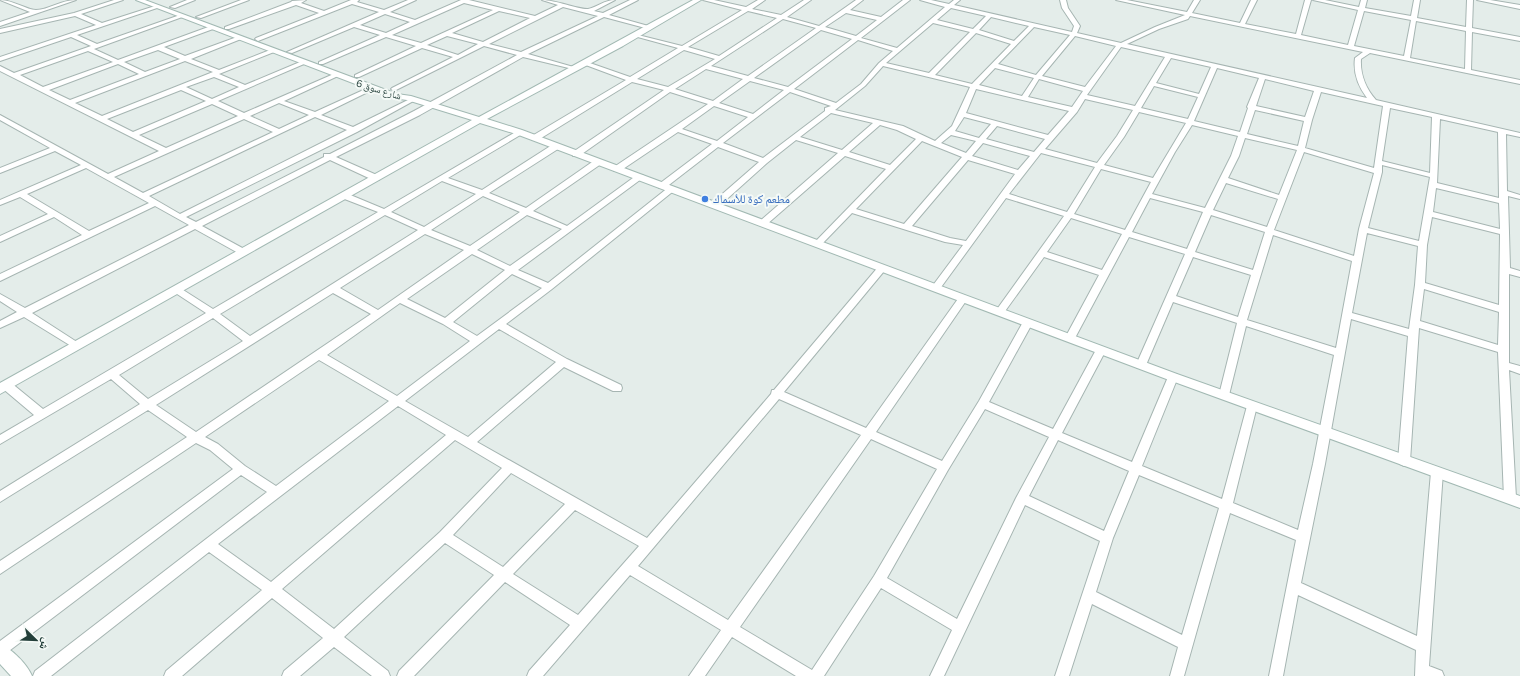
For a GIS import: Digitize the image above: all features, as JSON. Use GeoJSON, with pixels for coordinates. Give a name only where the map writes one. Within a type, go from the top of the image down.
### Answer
{"type":"FeatureCollection","features":[{"type":"Feature","properties":{"kind":"street"},"geometry":{"type":"LineString","coordinates":[[3,0],[35,12]]}},
{"type":"Feature","properties":{"kind":"street"},"geometry":{"type":"LineString","coordinates":[[0,24],[73,0]]}},
{"type":"Feature","properties":{"kind":"street"},"geometry":{"type":"LineString","coordinates":[[0,30],[76,14],[120,0]]}},
{"type":"Feature","properties":{"kind":"street","name":"شارع سوق 6"},"geometry":{"type":"LineString","coordinates":[[139,0],[173,7],[321,64],[394,89],[406,94],[411,99]]}},
{"type":"Feature","properties":{"kind":"street"},"geometry":{"type":"LineString","coordinates":[[173,7],[192,0]]}},
{"type":"Feature","properties":{"kind":"street"},"geometry":{"type":"LineString","coordinates":[[199,17],[246,0]]}},
{"type":"Feature","properties":{"kind":"street"},"geometry":{"type":"LineString","coordinates":[[287,0],[325,13]]}},
{"type":"Feature","properties":{"kind":"street"},"geometry":{"type":"LineString","coordinates":[[227,28],[303,0]]}},
{"type":"Feature","properties":{"kind":"street"},"geometry":{"type":"LineString","coordinates":[[336,0],[352,2],[416,22]]}},
{"type":"Feature","properties":{"kind":"street"},"geometry":{"type":"LineString","coordinates":[[290,52],[413,0]]}},
{"type":"Feature","properties":{"kind":"street"},"geometry":{"type":"LineString","coordinates":[[321,64],[465,0],[536,18]]}},
{"type":"Feature","properties":{"kind":"street"},"geometry":{"type":"LineString","coordinates":[[589,12],[612,0]]}},
{"type":"Feature","properties":{"kind":"street"},"geometry":{"type":"LineString","coordinates":[[0,325],[432,105],[523,54],[606,16],[635,0]]}},
{"type":"Feature","properties":{"kind":"street"},"geometry":{"type":"LineString","coordinates":[[42,415],[3,387],[481,119],[575,69],[698,0]]}},
{"type":"Feature","properties":{"kind":"street"},"geometry":{"type":"LineString","coordinates":[[706,0],[782,17],[898,50]]}},
{"type":"Feature","properties":{"kind":"street"},"geometry":{"type":"LineString","coordinates":[[535,138],[762,0]]}},
{"type":"Feature","properties":{"kind":"street"},"geometry":{"type":"LineString","coordinates":[[576,154],[669,89],[720,58],[806,0]]}},
{"type":"Feature","properties":{"kind":"street"},"geometry":{"type":"LineString","coordinates":[[617,169],[713,104],[747,78],[860,0]]}},
{"type":"Feature","properties":{"kind":"street"},"geometry":{"type":"LineString","coordinates":[[40,676],[276,492],[548,287],[717,143],[907,0]]}},
{"type":"Feature","properties":{"kind":"street"},"geometry":{"type":"LineString","coordinates":[[923,0],[1074,34],[1119,46],[1215,66],[1376,104],[1520,135]]}},
{"type":"Feature","properties":{"kind":"street"},"geometry":{"type":"LineString","coordinates":[[715,205],[764,161],[828,110],[863,85],[881,64],[957,0]]}},
{"type":"Feature","properties":{"kind":"street"},"geometry":{"type":"LineString","coordinates":[[1023,99],[1037,78],[1074,34],[1077,25],[1065,8],[1063,0]]}},
{"type":"Feature","properties":{"kind":"street"},"geometry":{"type":"LineString","coordinates":[[1119,0],[1520,82]]}},
{"type":"Feature","properties":{"kind":"street"},"geometry":{"type":"LineString","coordinates":[[936,288],[1020,173],[1074,110],[1119,46],[1157,28],[1184,19],[1198,0]]}},
{"type":"Feature","properties":{"kind":"street"},"geometry":{"type":"LineString","coordinates":[[1242,25],[1254,0]]}},
{"type":"Feature","properties":{"kind":"street"},"geometry":{"type":"LineString","coordinates":[[1298,37],[1308,0]]}},
{"type":"Feature","properties":{"kind":"street"},"geometry":{"type":"LineString","coordinates":[[1316,0],[1362,8],[1414,20],[1520,39]]}},
{"type":"Feature","properties":{"kind":"street"},"geometry":{"type":"LineString","coordinates":[[1351,47],[1364,0]]}},
{"type":"Feature","properties":{"kind":"street"},"geometry":{"type":"LineString","coordinates":[[1408,59],[1416,0]]}},
{"type":"Feature","properties":{"kind":"street"},"geometry":{"type":"LineString","coordinates":[[1468,71],[1470,0]]}},
{"type":"Feature","properties":{"kind":"street"},"geometry":{"type":"LineString","coordinates":[[1480,0],[1520,7]]}},
{"type":"Feature","properties":{"kind":"street"},"geometry":{"type":"LineString","coordinates":[[550,1],[650,27]]}},
{"type":"Feature","properties":{"kind":"street"},"geometry":{"type":"LineString","coordinates":[[258,40],[352,2]]}},
{"type":"Feature","properties":{"kind":"street"},"geometry":{"type":"LineString","coordinates":[[0,59],[101,25],[156,3]]}},
{"type":"Feature","properties":{"kind":"street","name":"شارع سوق 6"},"geometry":{"type":"LineString","coordinates":[[156,3],[182,16],[272,51],[400,98],[411,99]]}},
{"type":"Feature","properties":{"kind":"street"},"geometry":{"type":"LineString","coordinates":[[394,89],[562,5]]}},
{"type":"Feature","properties":{"kind":"street"},"geometry":{"type":"LineString","coordinates":[[357,76],[499,9]]}},
{"type":"Feature","properties":{"kind":"street"},"geometry":{"type":"LineString","coordinates":[[846,11],[881,20]]}},
{"type":"Feature","properties":{"kind":"street"},"geometry":{"type":"LineString","coordinates":[[76,14],[101,25]]}},
{"type":"Feature","properties":{"kind":"street"},"geometry":{"type":"LineString","coordinates":[[930,76],[976,31],[990,15]]}},
{"type":"Feature","properties":{"kind":"street"},"geometry":{"type":"LineString","coordinates":[[14,75],[182,16]]}},
{"type":"Feature","properties":{"kind":"street"},"geometry":{"type":"LineString","coordinates":[[933,21],[976,31],[1014,43]]}},
{"type":"Feature","properties":{"kind":"street"},"geometry":{"type":"LineString","coordinates":[[354,25],[459,57]]}},
{"type":"Feature","properties":{"kind":"street"},"geometry":{"type":"LineString","coordinates":[[936,144],[950,132],[962,114],[973,87],[1033,25]]}},
{"type":"Feature","properties":{"kind":"street"},"geometry":{"type":"LineString","coordinates":[[42,90],[211,28]]}},
{"type":"Feature","properties":{"kind":"street"},"geometry":{"type":"LineString","coordinates":[[447,34],[575,69]]}},
{"type":"Feature","properties":{"kind":"street"},"geometry":{"type":"LineString","coordinates":[[71,35],[118,62],[145,74]]}},
{"type":"Feature","properties":{"kind":"street"},"geometry":{"type":"LineString","coordinates":[[636,35],[720,58]]}},
{"type":"Feature","properties":{"kind":"street"},"geometry":{"type":"LineString","coordinates":[[69,103],[239,38]]}},
{"type":"Feature","properties":{"kind":"street"},"geometry":{"type":"LineString","coordinates":[[157,47],[185,58],[244,87]]}},
{"type":"Feature","properties":{"kind":"street"},"geometry":{"type":"LineString","coordinates":[[101,119],[272,51]]}},
{"type":"Feature","properties":{"kind":"street"},"geometry":{"type":"LineString","coordinates":[[1368,51],[1358,58],[1357,66],[1366,94],[1376,104]]}},
{"type":"Feature","properties":{"kind":"street"},"geometry":{"type":"LineString","coordinates":[[1000,312],[1069,215],[1099,166],[1120,137],[1168,57]]}},
{"type":"Feature","properties":{"kind":"street"},"geometry":{"type":"LineString","coordinates":[[133,135],[302,62]]}},
{"type":"Feature","properties":{"kind":"street"},"geometry":{"type":"LineString","coordinates":[[584,63],[632,80],[669,89],[753,116]]}},
{"type":"Feature","properties":{"kind":"street"},"geometry":{"type":"LineString","coordinates":[[881,64],[1074,110]]}},
{"type":"Feature","properties":{"kind":"street"},"geometry":{"type":"LineString","coordinates":[[993,65],[1136,109],[1301,149],[1378,172]]}},
{"type":"Feature","properties":{"kind":"street"},"geometry":{"type":"LineString","coordinates":[[1070,338],[1171,152],[1190,122],[1215,66]]}},
{"type":"Feature","properties":{"kind":"street"},"geometry":{"type":"LineString","coordinates":[[705,67],[788,89],[836,105]]}},
{"type":"Feature","properties":{"kind":"street"},"geometry":{"type":"LineString","coordinates":[[0,68],[165,151]]}},
{"type":"Feature","properties":{"kind":"street"},"geometry":{"type":"LineString","coordinates":[[108,177],[336,75]]}},
{"type":"Feature","properties":{"kind":"street"},"geometry":{"type":"LineString","coordinates":[[1141,365],[1208,211],[1244,135],[1251,107],[1264,77]]}},
{"type":"Feature","properties":{"kind":"street"},"geometry":{"type":"LineString","coordinates":[[1152,84],[1201,96]]}},
{"type":"Feature","properties":{"kind":"street"},"geometry":{"type":"LineString","coordinates":[[180,87],[243,117],[279,132]]}},
{"type":"Feature","properties":{"kind":"street"},"geometry":{"type":"LineString","coordinates":[[143,196],[372,88]]}},
{"type":"Feature","properties":{"kind":"street"},"geometry":{"type":"LineString","coordinates":[[1224,395],[1242,321],[1270,230],[1301,149],[1308,120],[1318,90]]}},
{"type":"Feature","properties":{"kind":"street"},"geometry":{"type":"LineString","coordinates":[[180,217],[354,130],[411,99],[481,119],[519,132],[555,147],[818,243],[1173,377],[1515,500],[1503,350],[1505,310],[1505,233],[1502,131]]}},
{"type":"Feature","properties":{"kind":"street"},"geometry":{"type":"LineString","coordinates":[[279,100],[354,130]]}},
{"type":"Feature","properties":{"kind":"street"},"geometry":{"type":"LineString","coordinates":[[1276,676],[1303,536],[1319,464],[1363,229],[1378,172],[1378,162],[1387,106]]}},
{"type":"Feature","properties":{"kind":"street"},"geometry":{"type":"LineString","coordinates":[[1251,107],[1308,120]]}},
{"type":"Feature","properties":{"kind":"street"},"geometry":{"type":"LineString","coordinates":[[828,110],[900,128],[968,157],[1020,173]]}},
{"type":"Feature","properties":{"kind":"street"},"geometry":{"type":"LineString","coordinates":[[962,114],[1050,138]]}},
{"type":"Feature","properties":{"kind":"street"},"geometry":{"type":"LineString","coordinates":[[0,117],[243,252]]}},
{"type":"Feature","properties":{"kind":"street"},"geometry":{"type":"LineString","coordinates":[[1404,460],[1413,334],[1420,285],[1423,245],[1433,180],[1436,117]]}},
{"type":"Feature","properties":{"kind":"street"},"geometry":{"type":"LineString","coordinates":[[763,223],[879,122]]}},
{"type":"Feature","properties":{"kind":"street"},"geometry":{"type":"LineString","coordinates":[[906,227],[996,123]]}},
{"type":"Feature","properties":{"kind":"street"},"geometry":{"type":"LineString","coordinates":[[677,129],[764,161]]}},
{"type":"Feature","properties":{"kind":"street"},"geometry":{"type":"LineString","coordinates":[[0,440],[519,132]]}},
{"type":"Feature","properties":{"kind":"street"},"geometry":{"type":"LineString","coordinates":[[950,132],[1099,166],[1156,182]]}},
{"type":"Feature","properties":{"kind":"street"},"geometry":{"type":"LineString","coordinates":[[794,137],[892,168]]}},
{"type":"Feature","properties":{"kind":"street"},"geometry":{"type":"LineString","coordinates":[[818,243],[921,138]]}},
{"type":"Feature","properties":{"kind":"street"},"geometry":{"type":"LineString","coordinates":[[0,497],[250,341],[555,147]]}},
{"type":"Feature","properties":{"kind":"street"},"geometry":{"type":"LineString","coordinates":[[0,171],[56,148]]}},
{"type":"Feature","properties":{"kind":"street"},"geometry":{"type":"LineString","coordinates":[[313,150],[376,178]]}},
{"type":"Feature","properties":{"kind":"street"},"geometry":{"type":"LineString","coordinates":[[0,568],[319,355],[598,162]]}},
{"type":"Feature","properties":{"kind":"street"},"geometry":{"type":"LineString","coordinates":[[1378,162],[1433,180],[1504,198],[1520,197]]}},
{"type":"Feature","properties":{"kind":"street"},"geometry":{"type":"LineString","coordinates":[[0,203],[87,165]]}},
{"type":"Feature","properties":{"kind":"street"},"geometry":{"type":"LineString","coordinates":[[446,322],[511,270],[640,177]]}},
{"type":"Feature","properties":{"kind":"street"},"geometry":{"type":"LineString","coordinates":[[441,178],[528,211],[568,229]]}},
{"type":"Feature","properties":{"kind":"street"},"geometry":{"type":"LineString","coordinates":[[1223,179],[1282,198]]}},
{"type":"Feature","properties":{"kind":"street"},"geometry":{"type":"LineString","coordinates":[[21,194],[89,235]]}},
{"type":"Feature","properties":{"kind":"street"},"geometry":{"type":"LineString","coordinates":[[1005,195],[1257,274]]}},
{"type":"Feature","properties":{"kind":"street"},"geometry":{"type":"LineString","coordinates":[[1148,195],[1270,230],[1358,260]]}},
{"type":"Feature","properties":{"kind":"street"},"geometry":{"type":"LineString","coordinates":[[345,196],[414,224],[548,287]]}},
{"type":"Feature","properties":{"kind":"street"},"geometry":{"type":"LineString","coordinates":[[0,278],[154,203]]}},
{"type":"Feature","properties":{"kind":"street"},"geometry":{"type":"LineString","coordinates":[[852,210],[948,240],[969,244]]}},
{"type":"Feature","properties":{"kind":"street"},"geometry":{"type":"LineString","coordinates":[[1428,213],[1505,233]]}},
{"type":"Feature","properties":{"kind":"street"},"geometry":{"type":"LineString","coordinates":[[0,239],[54,214]]}},
{"type":"Feature","properties":{"kind":"street"},"geometry":{"type":"LineString","coordinates":[[1363,229],[1423,245]]}},
{"type":"Feature","properties":{"kind":"street"},"geometry":{"type":"LineString","coordinates":[[1042,253],[1105,274]]}},
{"type":"Feature","properties":{"kind":"street"},"geometry":{"type":"LineString","coordinates":[[534,676],[716,467],[776,393],[882,268]]}},
{"type":"Feature","properties":{"kind":"street"},"geometry":{"type":"LineString","coordinates":[[1505,270],[1520,274]]}},
{"type":"Feature","properties":{"kind":"street"},"geometry":{"type":"LineString","coordinates":[[1420,285],[1505,310]]}},
{"type":"Feature","properties":{"kind":"street"},"geometry":{"type":"LineString","coordinates":[[332,288],[378,314]]}},
{"type":"Feature","properties":{"kind":"street"},"geometry":{"type":"LineString","coordinates":[[177,290],[213,313],[250,341]]}},
{"type":"Feature","properties":{"kind":"street"},"geometry":{"type":"LineString","coordinates":[[0,297],[76,346]]}},
{"type":"Feature","properties":{"kind":"street"},"geometry":{"type":"LineString","coordinates":[[696,676],[804,526],[963,298]]}},
{"type":"Feature","properties":{"kind":"street"},"geometry":{"type":"LineString","coordinates":[[1171,298],[1339,353]]}},
{"type":"Feature","properties":{"kind":"street"},"geometry":{"type":"LineString","coordinates":[[399,299],[446,322],[478,341]]}},
{"type":"Feature","properties":{"kind":"street"},"geometry":{"type":"LineString","coordinates":[[1346,314],[1413,334]]}},
{"type":"Feature","properties":{"kind":"street"},"geometry":{"type":"LineString","coordinates":[[816,676],[879,580],[944,467],[983,404],[1028,322]]}},
{"type":"Feature","properties":{"kind":"street"},"geometry":{"type":"LineString","coordinates":[[1415,323],[1503,350]]}},
{"type":"Feature","properties":{"kind":"street"},"geometry":{"type":"LineString","coordinates":[[498,325],[563,362],[617,388]]}},
{"type":"Feature","properties":{"kind":"street"},"geometry":{"type":"LineString","coordinates":[[937,676],[1022,498],[1101,350]]}},
{"type":"Feature","properties":{"kind":"street"},"geometry":{"type":"LineString","coordinates":[[319,355],[573,504],[648,545]]}},
{"type":"Feature","properties":{"kind":"street"},"geometry":{"type":"LineString","coordinates":[[468,443],[563,362]]}},
{"type":"Feature","properties":{"kind":"street"},"geometry":{"type":"LineString","coordinates":[[1504,365],[1520,370]]}},
{"type":"Feature","properties":{"kind":"street"},"geometry":{"type":"LineString","coordinates":[[111,374],[147,404],[195,437],[214,447],[276,492]]}},
{"type":"Feature","properties":{"kind":"street"},"geometry":{"type":"LineString","coordinates":[[1062,676],[1107,538],[1134,468],[1173,377]]}},
{"type":"Feature","properties":{"kind":"street"},"geometry":{"type":"LineString","coordinates":[[776,393],[944,467]]}},
{"type":"Feature","properties":{"kind":"street"},"geometry":{"type":"LineString","coordinates":[[983,404],[1134,468],[1303,536]]}},
{"type":"Feature","properties":{"kind":"street"},"geometry":{"type":"LineString","coordinates":[[1177,676],[1226,505],[1252,406]]}},
{"type":"Feature","properties":{"kind":"street"},"geometry":{"type":"LineString","coordinates":[[171,676],[454,434]]}},
{"type":"Feature","properties":{"kind":"street"},"geometry":{"type":"LineString","coordinates":[[289,676],[334,638],[444,536],[510,467]]}},
{"type":"Feature","properties":{"kind":"street"},"geometry":{"type":"LineString","coordinates":[[0,649],[241,468]]}},
{"type":"Feature","properties":{"kind":"street"},"geometry":{"type":"LineString","coordinates":[[1437,472],[1423,646],[1423,673],[1438,676]]}},
{"type":"Feature","properties":{"kind":"street"},"geometry":{"type":"LineString","coordinates":[[1022,498],[1107,538]]}},
{"type":"Feature","properties":{"kind":"street"},"geometry":{"type":"LineString","coordinates":[[404,676],[573,504]]}},
{"type":"Feature","properties":{"kind":"street"},"geometry":{"type":"LineString","coordinates":[[444,536],[579,623]]}},
{"type":"Feature","properties":{"kind":"street"},"geometry":{"type":"LineString","coordinates":[[209,545],[271,589],[383,676]]}},
{"type":"Feature","properties":{"kind":"street"},"geometry":{"type":"LineString","coordinates":[[628,567],[730,630],[809,676]]}},
{"type":"Feature","properties":{"kind":"street"},"geometry":{"type":"LineString","coordinates":[[879,580],[961,628]]}},
{"type":"Feature","properties":{"kind":"street"},"geometry":{"type":"LineString","coordinates":[[1293,586],[1423,646]]}},
{"type":"Feature","properties":{"kind":"street"},"geometry":{"type":"LineString","coordinates":[[1088,595],[1186,644]]}},
{"type":"Feature","properties":{"kind":"street"},"geometry":{"type":"LineString","coordinates":[[0,652],[20,675]]}},
{"type":"Feature","properties":{"kind":"place","name":"مطعم كوة للأسماك"},"geometry":{"type":"Point","coordinates":[705,199]}}]}
